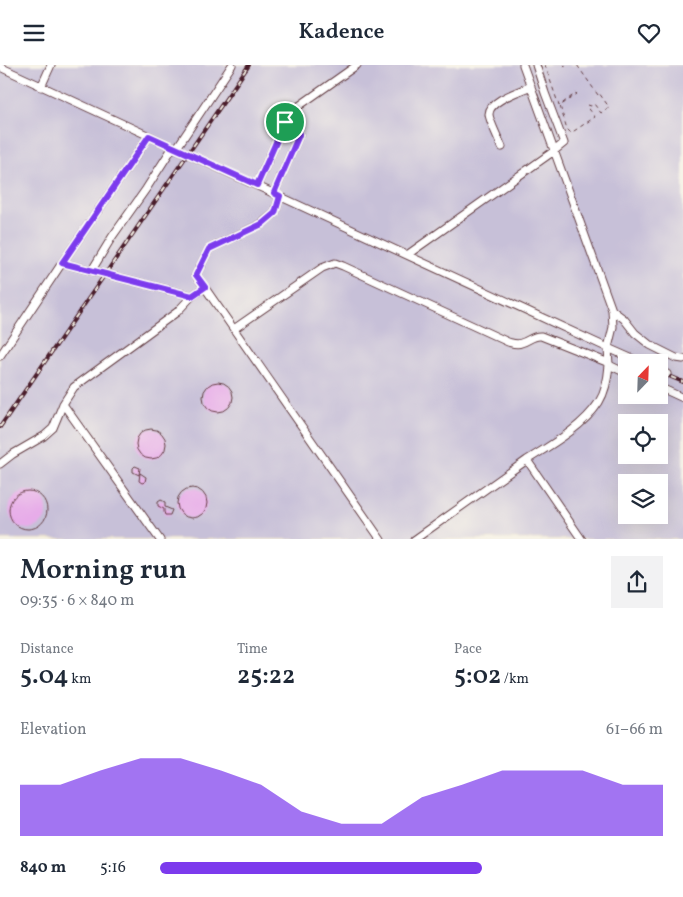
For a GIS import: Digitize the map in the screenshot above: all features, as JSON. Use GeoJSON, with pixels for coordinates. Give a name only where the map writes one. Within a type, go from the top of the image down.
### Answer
{"type":"FeatureCollection","features":[{"type":"Feature","properties":{"kind":"lane"},"geometry":{"type":"LineString","coordinates":[[41,87],[51,65]]}},
{"type":"Feature","properties":{"kind":"lane"},"geometry":{"type":"LineString","coordinates":[[92,270],[112,237],[232,65]]}},
{"type":"Feature","properties":{"kind":"lane"},"geometry":{"type":"LineString","coordinates":[[257,185],[289,113],[357,65]]}},
{"type":"Feature","properties":{"kind":"lane"},"geometry":{"type":"LineString","coordinates":[[414,539],[561,438],[584,420],[599,402],[607,383],[608,348],[613,327],[612,310],[524,65]]}},
{"type":"Feature","properties":{"kind":"lane"},"geometry":{"type":"LineString","coordinates":[[407,255],[564,143],[536,65]]}},
{"type":"Feature","properties":{"kind":"lane"},"geometry":{"type":"LineString","coordinates":[[0,67],[622,354]]}},
{"type":"Feature","properties":{"kind":"lane"},"geometry":{"type":"LineString","coordinates":[[502,147],[489,113],[492,106],[498,101],[531,86]]}},
{"type":"Feature","properties":{"kind":"lane"},"geometry":{"type":"LineString","coordinates":[[285,122],[296,130],[299,135],[277,194],[275,213],[262,224],[209,249],[196,275],[380,539]]}},
{"type":"Feature","properties":{"kind":"lane"},"geometry":{"type":"LineString","coordinates":[[0,356],[149,136]]}},
{"type":"Feature","properties":{"kind":"lane"},"geometry":{"type":"LineString","coordinates":[[62,263],[192,296]]}},
{"type":"Feature","properties":{"kind":"lane"},"geometry":{"type":"LineString","coordinates":[[234,329],[322,268],[335,263],[508,342],[518,344],[534,336],[541,336],[563,343],[618,369]]}},
{"type":"Feature","properties":{"kind":"lane"},"geometry":{"type":"LineString","coordinates":[[0,464],[53,429],[63,404],[74,387],[177,312],[192,296],[205,287]]}},
{"type":"Feature","properties":{"kind":"lane"},"geometry":{"type":"LineString","coordinates":[[612,310],[624,319],[635,333],[650,345],[676,358],[683,359]]}},
{"type":"Feature","properties":{"kind":"lane"},"geometry":{"type":"LineString","coordinates":[[668,391],[683,398]]}},
{"type":"Feature","properties":{"kind":"lane"},"geometry":{"type":"LineString","coordinates":[[63,404],[160,539]]}},
{"type":"Feature","properties":{"kind":"lane"},"geometry":{"type":"LineString","coordinates":[[527,461],[582,539]]}},
{"type":"Feature","properties":{"kind":"path"},"geometry":{"type":"LineString","coordinates":[[545,65],[559,105],[577,94],[560,106],[567,129],[571,133],[595,117],[586,106],[594,104],[601,113],[609,107],[577,65]]}},
{"type":"Feature","properties":{"kind":"shaded area"},"geometry":{"type":"Polygon","coordinates":[[[0,65],[683,65],[683,539],[0,539],[0,65]]]}},
{"type":"Feature","properties":{"kind":"building"},"geometry":{"type":"Polygon","coordinates":[[[218,382],[229,386],[233,397],[229,408],[218,412],[207,408],[203,397],[207,386],[218,382]]]}},
{"type":"Feature","properties":{"kind":"building"},"geometry":{"type":"Polygon","coordinates":[[[151,429],[162,433],[166,444],[162,455],[151,459],[140,455],[136,444],[140,433],[151,429]]]}},
{"type":"Feature","properties":{"kind":"building"},"geometry":{"type":"Polygon","coordinates":[[[135,466],[140,468],[139,475],[133,472],[135,466]]]}},
{"type":"Feature","properties":{"kind":"building"},"geometry":{"type":"Polygon","coordinates":[[[140,473],[146,477],[145,482],[139,481],[140,473]]]}},
{"type":"Feature","properties":{"kind":"building"},"geometry":{"type":"Polygon","coordinates":[[[192,488],[203,492],[207,503],[203,514],[192,518],[181,514],[177,503],[181,492],[192,488]]]}},
{"type":"Feature","properties":{"kind":"building"},"geometry":{"type":"Polygon","coordinates":[[[28,491],[35,492],[41,497],[46,503],[46,517],[41,523],[35,528],[28,529],[21,528],[15,523],[10,517],[9,510],[10,503],[15,497],[21,492],[28,491]]]}},
{"type":"Feature","properties":{"kind":"building"},"geometry":{"type":"Polygon","coordinates":[[[161,500],[165,502],[165,507],[172,510],[170,515],[165,515],[164,509],[158,506],[158,502],[161,500]]]}},
{"type":"Feature","properties":{"kind":"railway"},"geometry":{"type":"LineString","coordinates":[[0,427],[249,65]]}},
{"type":"Feature","properties":{"kind":"railway"},"geometry":{"type":"LineString","coordinates":[[671,377],[683,382]]}},
{"type":"Feature","properties":{"kind":"route"},"geometry":{"type":"LineString","coordinates":[[285,122],[296,130],[299,135],[274,193],[280,196],[275,213],[262,224],[209,249],[196,275],[205,287],[192,296],[62,263],[149,136],[257,185],[285,122]]}}]}
